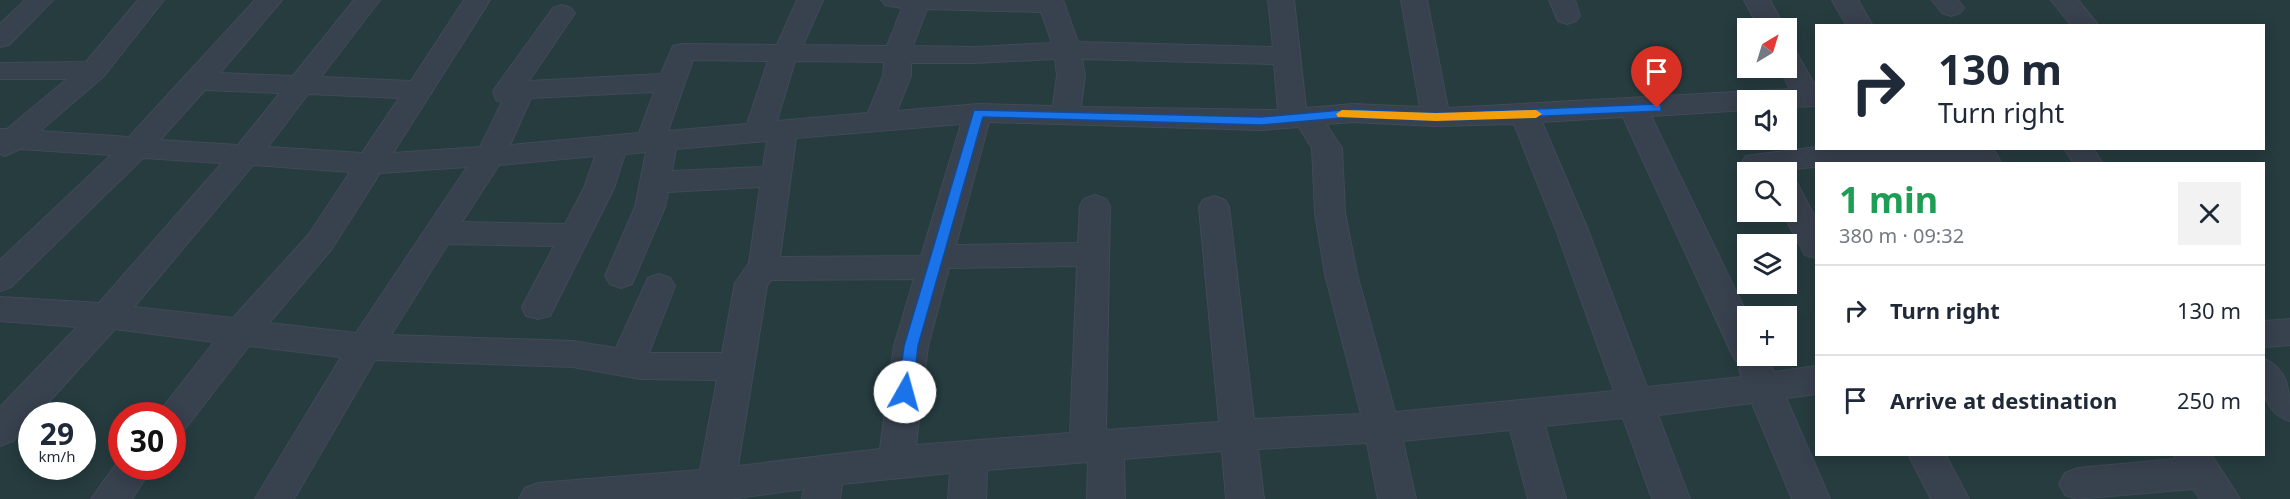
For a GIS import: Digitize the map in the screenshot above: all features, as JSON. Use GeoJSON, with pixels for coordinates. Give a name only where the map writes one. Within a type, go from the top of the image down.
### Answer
{"type":"FeatureCollection","features":[{"type":"Feature","properties":{"kind":"street"},"geometry":{"type":"LineString","coordinates":[[4,32],[40,0]]}},
{"type":"Feature","properties":{"kind":"street"},"geometry":{"type":"LineString","coordinates":[[5,142],[94,70],[151,0]]}},
{"type":"Feature","properties":{"kind":"street"},"geometry":{"type":"LineString","coordinates":[[0,279],[72,214],[140,146],[200,81],[269,0]]}},
{"type":"Feature","properties":{"kind":"street"},"geometry":{"type":"LineString","coordinates":[[0,431],[108,316],[246,155],[367,0]]}},
{"type":"Feature","properties":{"kind":"street"},"geometry":{"type":"LineString","coordinates":[[186,402],[241,333],[320,242],[373,164],[477,0]]}},
{"type":"Feature","properties":{"kind":"street"},"geometry":{"type":"LineString","coordinates":[[716,485],[751,283],[765,265],[775,176],[768,94],[810,0]]}},
{"type":"Feature","properties":{"kind":"street"},"geometry":{"type":"LineString","coordinates":[[894,0],[1051,2],[1071,75],[1066,117]]}},
{"type":"Feature","properties":{"kind":"street"},"geometry":{"type":"LineString","coordinates":[[879,122],[897,76],[898,55],[918,0]]}},
{"type":"Feature","properties":{"kind":"street"},"geometry":{"type":"LineString","coordinates":[[1281,0],[1285,56],[1300,118],[1327,148],[1330,213],[1341,274],[1382,428],[1397,499]]}},
{"type":"Feature","properties":{"kind":"street"},"geometry":{"type":"LineString","coordinates":[[1414,0],[1436,117]]}},
{"type":"Feature","properties":{"kind":"street"},"geometry":{"type":"LineString","coordinates":[[1757,0],[1767,18]]}},
{"type":"Feature","properties":{"kind":"street"},"geometry":{"type":"LineString","coordinates":[[1845,0],[1859,24]]}},
{"type":"Feature","properties":{"kind":"street"},"geometry":{"type":"LineString","coordinates":[[2064,0],[2084,24]]}},
{"type":"Feature","properties":{"kind":"street"},"geometry":{"type":"LineString","coordinates":[[507,91],[562,13]]}},
{"type":"Feature","properties":{"kind":"street"},"geometry":{"type":"LineString","coordinates":[[621,276],[650,207],[655,182],[656,142],[671,82],[682,52],[975,56],[1066,50],[1285,56]]}},
{"type":"Feature","properties":{"kind":"street"},"geometry":{"type":"LineString","coordinates":[[0,71],[94,70]]}},
{"type":"Feature","properties":{"kind":"street"},"geometry":{"type":"LineString","coordinates":[[1797,73],[1813,97],[1797,98]]}},
{"type":"Feature","properties":{"kind":"street"},"geometry":{"type":"LineString","coordinates":[[200,81],[420,90]]}},
{"type":"Feature","properties":{"kind":"street"},"geometry":{"type":"LineString","coordinates":[[507,91],[671,82]]}},
{"type":"Feature","properties":{"kind":"street"},"geometry":{"type":"LineString","coordinates":[[274,499],[365,347],[490,156],[517,99],[512,94],[506,93],[507,91]]}},
{"type":"Feature","properties":{"kind":"street"},"geometry":{"type":"LineString","coordinates":[[5,142],[140,146],[373,164],[490,156],[978,113],[1261,121],[1353,113],[1436,117],[1634,110],[1737,102]]}},
{"type":"Feature","properties":{"kind":"street"},"geometry":{"type":"LineString","coordinates":[[1634,110],[1737,330]]}},
{"type":"Feature","properties":{"kind":"street"},"geometry":{"type":"LineString","coordinates":[[896,462],[911,346],[978,113]]}},
{"type":"Feature","properties":{"kind":"street"},"geometry":{"type":"LineString","coordinates":[[1524,114],[1572,230],[1671,499]]}},
{"type":"Feature","properties":{"kind":"street"},"geometry":{"type":"LineString","coordinates":[[538,307],[599,188],[613,145]]}},
{"type":"Feature","properties":{"kind":"street"},"geometry":{"type":"LineString","coordinates":[[1788,162],[1813,157],[1982,155],[1987,162]]}},
{"type":"Feature","properties":{"kind":"street"},"geometry":{"type":"LineString","coordinates":[[655,182],[775,176]]}},
{"type":"Feature","properties":{"kind":"street"},"geometry":{"type":"LineString","coordinates":[[1095,206],[1097,446],[1106,499]]}},
{"type":"Feature","properties":{"kind":"street"},"geometry":{"type":"LineString","coordinates":[[1214,207],[1245,499]]}},
{"type":"Feature","properties":{"kind":"street"},"geometry":{"type":"LineString","coordinates":[[1797,211],[1815,245]]}},
{"type":"Feature","properties":{"kind":"street"},"geometry":{"type":"LineString","coordinates":[[441,232],[575,235]]}},
{"type":"Feature","properties":{"kind":"street"},"geometry":{"type":"LineString","coordinates":[[765,265],[773,269],[1094,254]]}},
{"type":"Feature","properties":{"kind":"street"},"geometry":{"type":"LineString","coordinates":[[627,364],[659,286]]}},
{"type":"Feature","properties":{"kind":"street"},"geometry":{"type":"LineString","coordinates":[[0,309],[108,316],[365,347],[573,354],[627,364],[737,367]]}},
{"type":"Feature","properties":{"kind":"street"},"geometry":{"type":"LineString","coordinates":[[2265,334],[2290,332]]}},
{"type":"Feature","properties":{"kind":"street"},"geometry":{"type":"LineString","coordinates":[[1754,366],[1811,499]]}},
{"type":"Feature","properties":{"kind":"street"},"geometry":{"type":"LineString","coordinates":[[2265,374],[2290,407]]}},
{"type":"Feature","properties":{"kind":"street"},"geometry":{"type":"LineString","coordinates":[[551,498],[716,485],[823,485],[896,462],[1237,435],[1382,428],[1635,403],[1815,380]]}},
{"type":"Feature","properties":{"kind":"street"},"geometry":{"type":"LineString","coordinates":[[1523,413],[1547,499]]}},
{"type":"Feature","properties":{"kind":"street"},"geometry":{"type":"LineString","coordinates":[[967,499],[969,456]]}},
{"type":"Feature","properties":{"kind":"street"},"geometry":{"type":"LineString","coordinates":[[1927,456],[1950,499]]}},
{"type":"Feature","properties":{"kind":"street"},"geometry":{"type":"LineString","coordinates":[[2078,484],[2205,475]]}},
{"type":"Feature","properties":{"kind":"street"},"geometry":{"type":"LineString","coordinates":[[110,499],[124,480]]}},
{"type":"Feature","properties":{"kind":"green space"},"geometry":{"type":"Polygon","coordinates":[[[0,0],[2290,0],[2290,499],[0,499],[0,0]]]}},
{"type":"Feature","properties":{"kind":"slow traffic"},"geometry":{"type":"LineString","coordinates":[[1342,114],[1436,117],[1536,114]]}},
{"type":"Feature","properties":{"kind":"route"},"geometry":{"type":"LineString","coordinates":[[905,392],[911,346],[978,113],[1261,121],[1353,113],[1436,117],[1498,116],[1657,108]]}}]}
